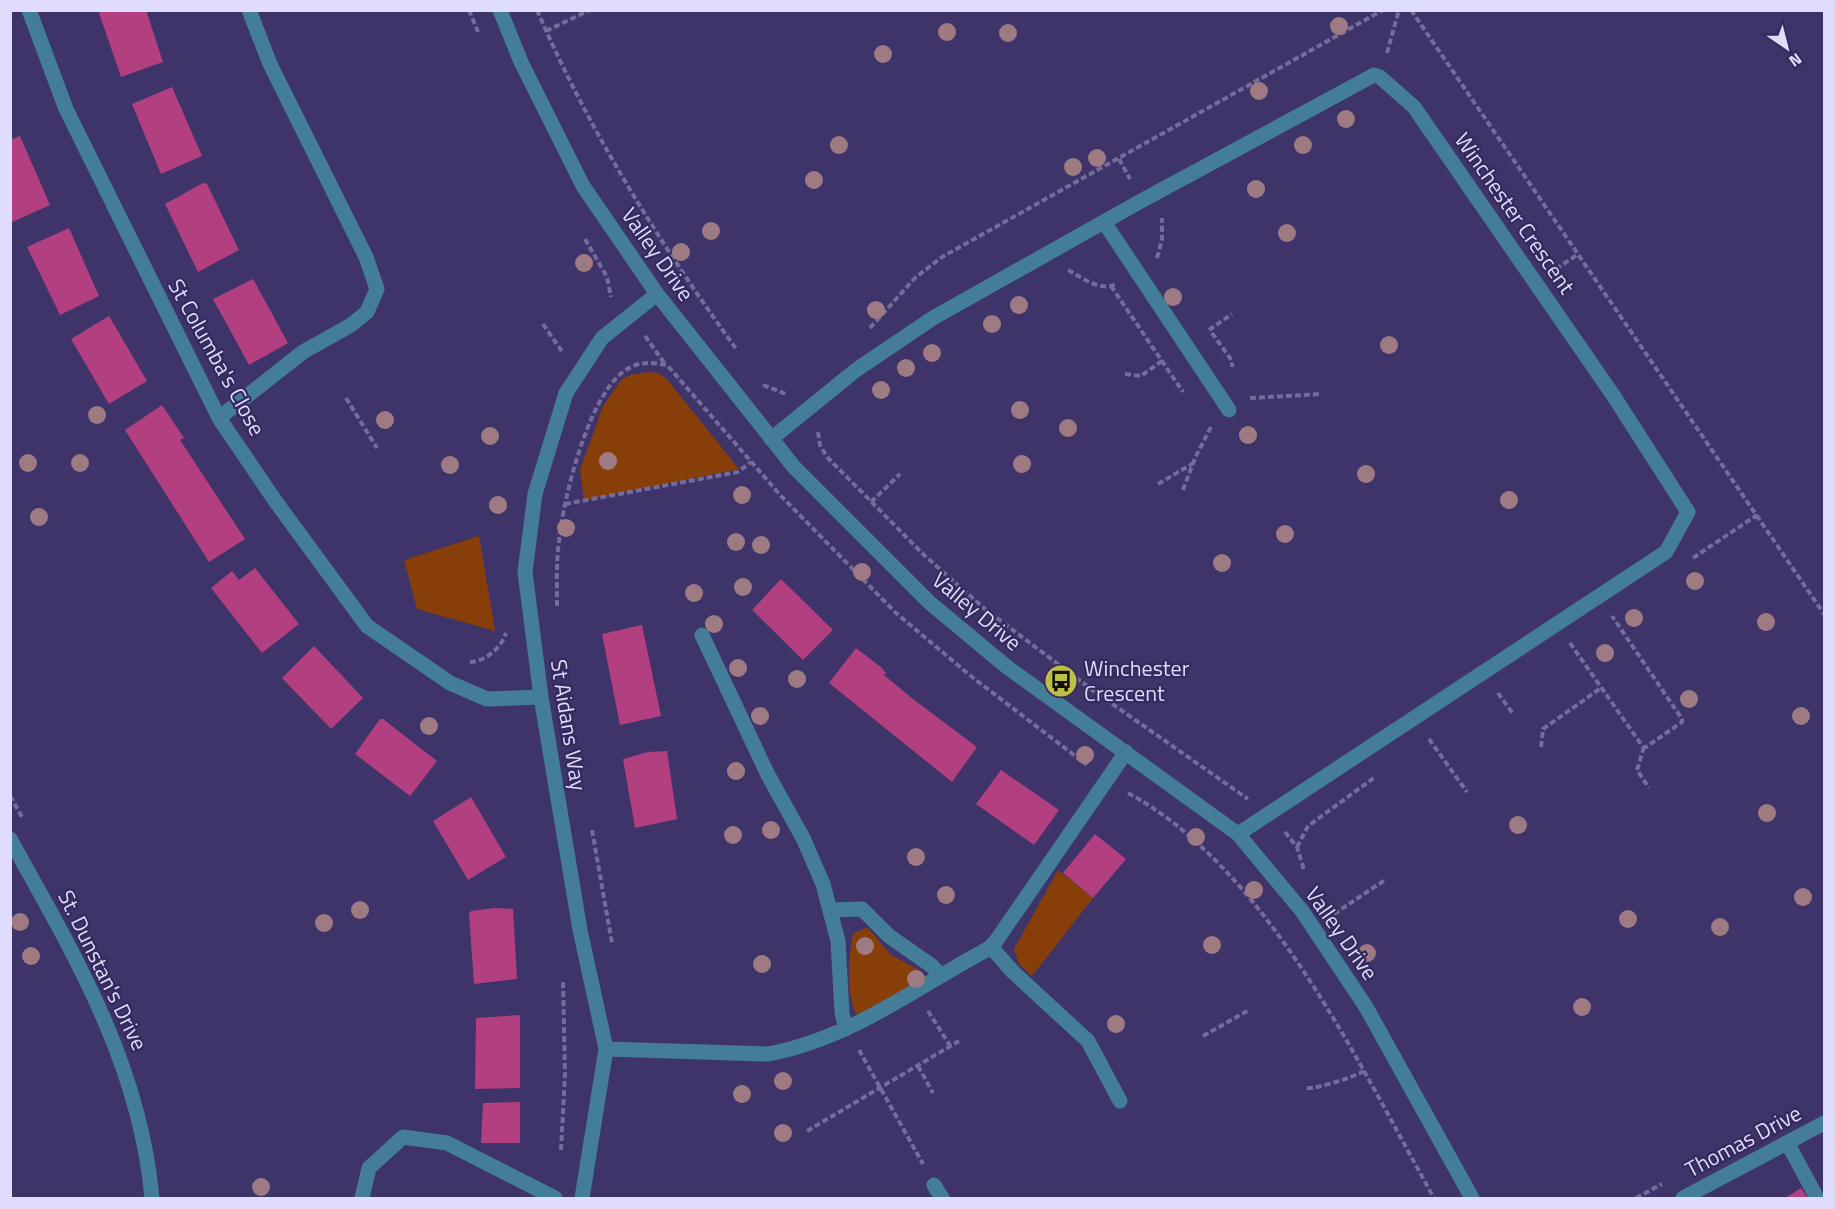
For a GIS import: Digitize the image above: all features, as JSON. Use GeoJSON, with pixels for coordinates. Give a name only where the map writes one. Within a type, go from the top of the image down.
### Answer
{"type":"FeatureCollection","features":[{"type":"Feature","properties":{"kind":"street","name":"St Columba's Close"},"geometry":{"type":"LineString","coordinates":[[29,10],[66,109],[219,418],[276,502],[367,626],[450,683],[488,699],[541,698]]}},
{"type":"Feature","properties":{"kind":"street"},"geometry":{"type":"LineString","coordinates":[[219,418],[303,352],[351,325],[367,312],[377,289],[366,257],[270,64],[249,10]]}},
{"type":"Feature","properties":{"kind":"street","name":"Valley Drive"},"geometry":{"type":"LineString","coordinates":[[500,10],[521,62],[583,186],[657,294],[771,439],[794,467],[930,603],[1007,667],[1239,834],[1302,911],[1366,1007],[1472,1198]]}},
{"type":"Feature","properties":{"kind":"street","name":"Winchester Crescent"},"geometry":{"type":"LineString","coordinates":[[771,439],[856,370],[917,328],[1104,222],[1374,75],[1380,77],[1414,107],[1613,394],[1688,512],[1666,552],[1239,834]]}},
{"type":"Feature","properties":{"kind":"street"},"geometry":{"type":"LineString","coordinates":[[1104,222],[1229,410]]}},
{"type":"Feature","properties":{"kind":"street","name":"St Aidans Way"},"geometry":{"type":"LineString","coordinates":[[582,1198],[606,1049],[580,930],[541,698],[525,572],[535,494],[566,393],[602,338],[657,294]]}},
{"type":"Feature","properties":{"kind":"street"},"geometry":{"type":"LineString","coordinates":[[702,634],[768,775],[805,842],[831,910],[840,959],[842,1013],[848,1028]]}},
{"type":"Feature","properties":{"kind":"street"},"geometry":{"type":"LineString","coordinates":[[606,1049],[768,1054],[810,1044],[848,1028],[916,993],[991,947],[1126,752]]}},
{"type":"Feature","properties":{"kind":"street","name":"St. Dunstan's Drive"},"geometry":{"type":"LineString","coordinates":[[10,839],[83,973],[121,1056],[138,1117],[152,1198]]}},
{"type":"Feature","properties":{"kind":"street"},"geometry":{"type":"LineString","coordinates":[[831,910],[862,909],[889,936],[932,966],[941,976]]}},
{"type":"Feature","properties":{"kind":"street"},"geometry":{"type":"LineString","coordinates":[[991,947],[1013,972],[1088,1041],[1120,1101]]}},
{"type":"Feature","properties":{"kind":"street","name":"Thomas Drive"},"geometry":{"type":"LineString","coordinates":[[1683,1198],[1824,1123]]}},
{"type":"Feature","properties":{"kind":"street"},"geometry":{"type":"LineString","coordinates":[[363,1198],[369,1168],[403,1137],[447,1143],[555,1198]]}},
{"type":"Feature","properties":{"kind":"street"},"geometry":{"type":"LineString","coordinates":[[1788,1144],[1817,1198]]}},
{"type":"Feature","properties":{"kind":"street"},"geometry":{"type":"LineString","coordinates":[[934,1185],[942,1198]]}},
{"type":"Feature","properties":{"kind":"path"},"geometry":{"type":"LineString","coordinates":[[469,10],[482,40]]}},
{"type":"Feature","properties":{"kind":"path"},"geometry":{"type":"LineString","coordinates":[[537,10],[585,110],[652,227],[742,357]]}},
{"type":"Feature","properties":{"kind":"path"},"geometry":{"type":"LineString","coordinates":[[546,31],[590,10]]}},
{"type":"Feature","properties":{"kind":"path"},"geometry":{"type":"LineString","coordinates":[[866,332],[915,278],[934,263],[1383,10]]}},
{"type":"Feature","properties":{"kind":"path"},"geometry":{"type":"LineString","coordinates":[[1388,50],[1399,10]]}},
{"type":"Feature","properties":{"kind":"path"},"geometry":{"type":"LineString","coordinates":[[1411,10],[1824,614]]}},
{"type":"Feature","properties":{"kind":"path"},"geometry":{"type":"LineString","coordinates":[[1119,159],[1128,176]]}},
{"type":"Feature","properties":{"kind":"path"},"geometry":{"type":"LineString","coordinates":[[1136,273],[1157,259],[1162,238],[1161,220],[1165,212]]}},
{"type":"Feature","properties":{"kind":"path"},"geometry":{"type":"LineString","coordinates":[[582,233],[607,277],[611,303]]}},
{"type":"Feature","properties":{"kind":"path"},"geometry":{"type":"LineString","coordinates":[[1558,268],[1578,255]]}},
{"type":"Feature","properties":{"kind":"path"},"geometry":{"type":"LineString","coordinates":[[1209,330],[1232,314]]}},
{"type":"Feature","properties":{"kind":"path"},"geometry":{"type":"LineString","coordinates":[[630,315],[666,365],[751,462],[844,563],[896,613],[972,677],[1107,780],[1169,821],[1239,884],[1311,986],[1364,1071],[1434,1198]]}},
{"type":"Feature","properties":{"kind":"path"},"geometry":{"type":"LineString","coordinates":[[543,324],[559,350],[569,358]]}},
{"type":"Feature","properties":{"kind":"path"},"geometry":{"type":"LineString","coordinates":[[1125,375],[1141,376],[1162,361]]}},
{"type":"Feature","properties":{"kind":"path"},"geometry":{"type":"LineString","coordinates":[[558,612],[559,541],[565,504],[588,425],[610,384],[620,373],[633,366],[650,363],[666,365]]}},
{"type":"Feature","properties":{"kind":"path"},"geometry":{"type":"LineString","coordinates":[[761,382],[767,387],[784,392],[818,430],[825,455],[952,581],[1021,637],[1248,799],[1262,802],[1297,847],[1301,865],[1310,879]]}},
{"type":"Feature","properties":{"kind":"path"},"geometry":{"type":"LineString","coordinates":[[1183,490],[1192,464],[1216,419],[1252,397],[1321,394]]}},
{"type":"Feature","properties":{"kind":"path"},"geometry":{"type":"LineString","coordinates":[[346,398],[377,448]]}},
{"type":"Feature","properties":{"kind":"path"},"geometry":{"type":"LineString","coordinates":[[565,504],[692,483],[738,472],[751,462]]}},
{"type":"Feature","properties":{"kind":"path"},"geometry":{"type":"LineString","coordinates":[[1158,484],[1192,464]]}},
{"type":"Feature","properties":{"kind":"path"},"geometry":{"type":"LineString","coordinates":[[871,502],[900,474]]}},
{"type":"Feature","properties":{"kind":"path"},"geometry":{"type":"LineString","coordinates":[[1610,613],[1682,719],[1682,722],[1644,747],[1636,770],[1649,788]]}},
{"type":"Feature","properties":{"kind":"path"},"geometry":{"type":"LineString","coordinates":[[462,661],[480,660],[494,651],[505,637],[507,622]]}},
{"type":"Feature","properties":{"kind":"path"},"geometry":{"type":"LineString","coordinates":[[1569,642],[1644,747]]}},
{"type":"Feature","properties":{"kind":"path"},"geometry":{"type":"LineString","coordinates":[[1541,747],[1543,729],[1602,688]]}},
{"type":"Feature","properties":{"kind":"path"},"geometry":{"type":"LineString","coordinates":[[1497,692],[1513,714]]}},
{"type":"Feature","properties":{"kind":"path"},"geometry":{"type":"LineString","coordinates":[[1429,740],[1467,792]]}},
{"type":"Feature","properties":{"kind":"path"},"geometry":{"type":"LineString","coordinates":[[590,821],[612,948]]}},
{"type":"Feature","properties":{"kind":"path"},"geometry":{"type":"LineString","coordinates":[[1334,914],[1385,880]]}},
{"type":"Feature","properties":{"kind":"path"},"geometry":{"type":"LineString","coordinates":[[1328,905],[1340,923]]}},
{"type":"Feature","properties":{"kind":"path"},"geometry":{"type":"LineString","coordinates":[[916,993],[951,1047]]}},
{"type":"Feature","properties":{"kind":"path"},"geometry":{"type":"LineString","coordinates":[[1203,1036],[1249,1010]]}},
{"type":"Feature","properties":{"kind":"path"},"geometry":{"type":"LineString","coordinates":[[848,1028],[926,1170]]}},
{"type":"Feature","properties":{"kind":"path"},"geometry":{"type":"LineString","coordinates":[[807,1131],[959,1041]]}},
{"type":"Feature","properties":{"kind":"path"},"geometry":{"type":"LineString","coordinates":[[918,1066],[933,1093]]}},
{"type":"Feature","properties":{"kind":"path"},"geometry":{"type":"LineString","coordinates":[[1307,1088],[1316,1089],[1329,1082],[1350,1079],[1364,1071]]}},
{"type":"Feature","properties":{"kind":"path"},"geometry":{"type":"LineString","coordinates":[[1636,1198],[1648,1192]]}},
{"type":"Feature","properties":{"kind":"shaded area"},"geometry":{"type":"Polygon","coordinates":[[[648,372],[658,373],[666,378],[739,469],[584,500],[580,470],[603,406],[622,379],[648,372]]]}},
{"type":"Feature","properties":{"kind":"shaded area"},"geometry":{"type":"Polygon","coordinates":[[[479,536],[495,631],[417,609],[404,560],[479,536]]]}},
{"type":"Feature","properties":{"kind":"shaded area"},"geometry":{"type":"Polygon","coordinates":[[[1058,870],[1093,898],[1032,976],[1019,964],[1014,949],[1058,870]]]}},
{"type":"Feature","properties":{"kind":"shaded area"},"geometry":{"type":"Polygon","coordinates":[[[867,927],[890,954],[922,972],[926,978],[858,1015],[851,999],[850,952],[853,934],[867,927]]]}},
{"type":"Feature","properties":{"kind":"building"},"geometry":{"type":"Polygon","coordinates":[[[98,10],[146,10],[163,62],[121,77],[98,10]]]}},
{"type":"Feature","properties":{"kind":"building"},"geometry":{"type":"Polygon","coordinates":[[[172,87],[202,156],[161,174],[132,104],[172,87]]]}},
{"type":"Feature","properties":{"kind":"building"},"geometry":{"type":"Polygon","coordinates":[[[20,136],[50,205],[10,223],[10,140],[20,136]]]}},
{"type":"Feature","properties":{"kind":"building"},"geometry":{"type":"Polygon","coordinates":[[[203,183],[207,184],[239,250],[198,272],[165,204],[203,183]]]}},
{"type":"Feature","properties":{"kind":"building"},"geometry":{"type":"Polygon","coordinates":[[[69,228],[99,296],[60,315],[27,247],[69,228]]]}},
{"type":"Feature","properties":{"kind":"building"},"geometry":{"type":"Polygon","coordinates":[[[253,279],[288,343],[249,365],[213,299],[253,279]]]}},
{"type":"Feature","properties":{"kind":"building"},"geometry":{"type":"Polygon","coordinates":[[[109,316],[147,381],[109,404],[71,339],[109,316]]]}},
{"type":"Feature","properties":{"kind":"building"},"geometry":{"type":"Polygon","coordinates":[[[162,405],[184,438],[180,440],[245,539],[209,562],[125,430],[162,405]]]}},
{"type":"Feature","properties":{"kind":"building"},"geometry":{"type":"Polygon","coordinates":[[[255,568],[299,624],[262,653],[211,588],[232,571],[239,580],[255,568]]]}},
{"type":"Feature","properties":{"kind":"building"},"geometry":{"type":"Polygon","coordinates":[[[781,579],[833,630],[803,660],[752,610],[781,579]]]}},
{"type":"Feature","properties":{"kind":"building"},"geometry":{"type":"Polygon","coordinates":[[[642,625],[661,716],[620,725],[602,634],[642,625]]]}},
{"type":"Feature","properties":{"kind":"building"},"geometry":{"type":"Polygon","coordinates":[[[314,646],[363,698],[331,729],[282,678],[314,646]]]}},
{"type":"Feature","properties":{"kind":"building"},"geometry":{"type":"Polygon","coordinates":[[[856,648],[882,668],[886,673],[884,675],[913,699],[977,747],[952,782],[829,683],[856,648]]]}},
{"type":"Feature","properties":{"kind":"building"},"geometry":{"type":"Polygon","coordinates":[[[380,719],[437,761],[410,796],[355,754],[380,719]]]}},
{"type":"Feature","properties":{"kind":"building"},"geometry":{"type":"Polygon","coordinates":[[[667,751],[677,819],[635,828],[623,759],[648,752],[667,751]]]}},
{"type":"Feature","properties":{"kind":"building"},"geometry":{"type":"Polygon","coordinates":[[[1001,770],[1059,810],[1034,845],[976,804],[1001,770]]]}},
{"type":"Feature","properties":{"kind":"building"},"geometry":{"type":"Polygon","coordinates":[[[471,797],[506,857],[468,880],[433,821],[471,797]]]}},
{"type":"Feature","properties":{"kind":"building"},"geometry":{"type":"Polygon","coordinates":[[[1095,834],[1126,859],[1093,898],[1063,873],[1095,834]]]}},
{"type":"Feature","properties":{"kind":"building"},"geometry":{"type":"Polygon","coordinates":[[[494,908],[513,909],[517,979],[474,984],[469,914],[471,911],[494,908]]]}},
{"type":"Feature","properties":{"kind":"building"},"geometry":{"type":"Polygon","coordinates":[[[520,1015],[520,1088],[475,1089],[476,1018],[520,1015]]]}},
{"type":"Feature","properties":{"kind":"building"},"geometry":{"type":"Polygon","coordinates":[[[520,1102],[520,1143],[481,1143],[483,1103],[520,1102]]]}},
{"type":"Feature","properties":{"kind":"building"},"geometry":{"type":"Polygon","coordinates":[[[1801,1188],[1808,1198],[1785,1198],[1801,1188]]]}},
{"type":"Feature","properties":{"kind":"place","name":"Winchester Crescent"},"geometry":{"type":"Point","coordinates":[1061,681]}}]}
